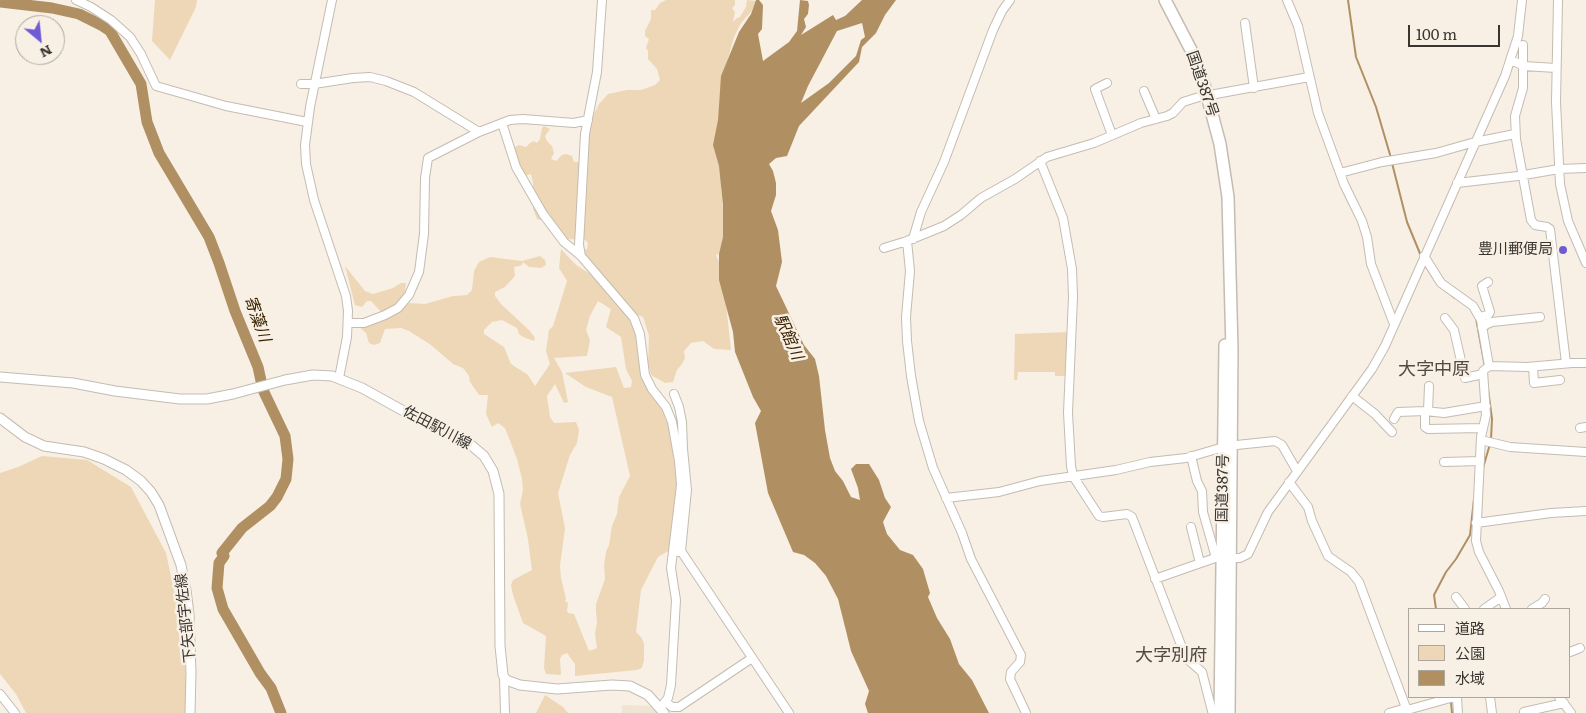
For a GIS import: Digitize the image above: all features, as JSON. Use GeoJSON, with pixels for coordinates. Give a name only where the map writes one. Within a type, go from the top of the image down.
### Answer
{"type":"FeatureCollection","features":[{"type":"Feature","properties":{"kind":"highway","name":"国道387号"},"geometry":{"type":"LineString","coordinates":[[1165,0],[1191,50],[1208,96],[1220,144],[1229,208],[1232,350],[1223,558],[1220,713]]}},
{"type":"Feature","properties":{"kind":"highway","name":"国道387号"},"geometry":{"type":"LineString","coordinates":[[1223,558],[1229,713]]}},
{"type":"Feature","properties":{"kind":"main road","name":"佐田駅川線"},"geometry":{"type":"LineString","coordinates":[[0,377],[73,383],[180,399],[207,399],[313,375],[332,376],[362,388],[418,419],[466,441],[480,452],[490,466],[496,476],[499,494],[500,646],[504,678]]}},
{"type":"Feature","properties":{"kind":"main road","name":"下矢部宇佐線"},"geometry":{"type":"LineString","coordinates":[[0,418],[25,438],[44,446],[84,452],[104,459],[126,470],[152,492],[159,505],[181,566],[186,590],[189,614],[191,673],[190,713]]}},
{"type":"Feature","properties":{"kind":"main road"},"geometry":{"type":"LineString","coordinates":[[504,678],[508,682],[520,685],[557,689],[625,685],[636,688],[663,707]]}},
{"type":"Feature","properties":{"kind":"street"},"geometry":{"type":"LineString","coordinates":[[76,0],[111,20],[130,36],[156,86],[226,106],[307,122]]}},
{"type":"Feature","properties":{"kind":"street"},"geometry":{"type":"LineString","coordinates":[[332,0],[314,84],[305,145],[309,181],[346,296],[348,323],[339,378]]}},
{"type":"Feature","properties":{"kind":"street"},"geometry":{"type":"LineString","coordinates":[[581,256],[580,237],[585,134],[597,72],[602,0]]}},
{"type":"Feature","properties":{"kind":"street"},"geometry":{"type":"LineString","coordinates":[[1010,0],[994,30],[944,162],[910,240],[906,330],[911,376],[925,443],[971,559],[1022,656],[1020,662],[1011,672],[1010,679],[1026,713]]}},
{"type":"Feature","properties":{"kind":"street"},"geometry":{"type":"LineString","coordinates":[[1287,0],[1298,26],[1320,117],[1340,173],[1362,221],[1367,237],[1370,264],[1394,324]]}},
{"type":"Feature","properties":{"kind":"street"},"geometry":{"type":"LineString","coordinates":[[1155,579],[1200,563],[1223,558],[1240,558],[1248,554],[1265,517],[1376,362],[1511,60],[1519,30],[1522,0]]}},
{"type":"Feature","properties":{"kind":"street"},"geometry":{"type":"LineString","coordinates":[[1558,0],[1556,68],[1559,169],[1565,211],[1586,263]]}},
{"type":"Feature","properties":{"kind":"street"},"geometry":{"type":"LineString","coordinates":[[1245,23],[1254,88]]}},
{"type":"Feature","properties":{"kind":"street"},"geometry":{"type":"LineString","coordinates":[[1524,45],[1522,92],[1514,116],[1515,134],[1531,222],[1535,225],[1549,227],[1550,229],[1566,364]]}},
{"type":"Feature","properties":{"kind":"street"},"geometry":{"type":"LineString","coordinates":[[1511,60],[1524,66],[1556,68]]}},
{"type":"Feature","properties":{"kind":"street"},"geometry":{"type":"LineString","coordinates":[[301,84],[370,77],[386,81],[414,92],[479,132]]}},
{"type":"Feature","properties":{"kind":"street"},"geometry":{"type":"LineString","coordinates":[[884,248],[910,240],[950,222],[981,198],[1015,179],[1040,161],[1053,155],[1087,146],[1138,124],[1171,114],[1183,102],[1309,77]]}},
{"type":"Feature","properties":{"kind":"street"},"geometry":{"type":"LineString","coordinates":[[1107,83],[1095,89],[1112,136]]}},
{"type":"Feature","properties":{"kind":"street"},"geometry":{"type":"LineString","coordinates":[[1144,91],[1156,120]]}},
{"type":"Feature","properties":{"kind":"street"},"geometry":{"type":"LineString","coordinates":[[348,323],[364,323],[385,315],[398,308],[409,295],[419,272],[424,234],[425,178],[428,158],[479,132],[502,123],[523,119],[574,122],[588,120]]}},
{"type":"Feature","properties":{"kind":"street"},"geometry":{"type":"LineString","coordinates":[[502,123],[516,167],[555,230],[581,256],[637,323],[645,375],[666,407],[672,422],[679,461],[680,485],[671,573],[676,600],[671,685],[663,707],[679,707],[752,658]]}},
{"type":"Feature","properties":{"kind":"street"},"geometry":{"type":"LineString","coordinates":[[1340,173],[1382,162],[1436,153],[1475,142],[1515,134]]}},
{"type":"Feature","properties":{"kind":"street"},"geometry":{"type":"LineString","coordinates":[[1040,161],[1063,218],[1072,268],[1073,297],[1068,413],[1073,476],[1098,516],[1127,514],[1131,516],[1186,658],[1202,672],[1212,711],[1220,713]]}},
{"type":"Feature","properties":{"kind":"street"},"geometry":{"type":"LineString","coordinates":[[1457,183],[1559,169],[1586,168]]}},
{"type":"Feature","properties":{"kind":"street"},"geometry":{"type":"LineString","coordinates":[[1423,259],[1441,282],[1473,306],[1480,317],[1488,366]]}},
{"type":"Feature","properties":{"kind":"street"},"geometry":{"type":"LineString","coordinates":[[1480,317],[1488,315],[1490,312],[1482,286],[1488,282]]}},
{"type":"Feature","properties":{"kind":"street"},"geometry":{"type":"LineString","coordinates":[[1482,328],[1492,322],[1540,317]]}},
{"type":"Feature","properties":{"kind":"street"},"geometry":{"type":"LineString","coordinates":[[1445,318],[1454,330],[1465,378],[1483,374]]}},
{"type":"Feature","properties":{"kind":"street"},"geometry":{"type":"LineString","coordinates":[[1506,608],[1477,549],[1476,540],[1481,440],[1486,406],[1483,371],[1488,366],[1533,367],[1586,364]]}},
{"type":"Feature","properties":{"kind":"street"},"geometry":{"type":"LineString","coordinates":[[1533,367],[1534,383],[1560,380]]}},
{"type":"Feature","properties":{"kind":"street"},"geometry":{"type":"LineString","coordinates":[[1429,386],[1426,427],[1428,429],[1483,428]]}},
{"type":"Feature","properties":{"kind":"street"},"geometry":{"type":"LineString","coordinates":[[674,394],[680,407],[686,478],[686,503],[681,551],[789,713]]}},
{"type":"Feature","properties":{"kind":"street"},"geometry":{"type":"LineString","coordinates":[[1352,396],[1375,414],[1392,432]]}},
{"type":"Feature","properties":{"kind":"street"},"geometry":{"type":"LineString","coordinates":[[1394,419],[1398,412],[1427,411],[1444,413],[1486,406]]}},
{"type":"Feature","properties":{"kind":"street"},"geometry":{"type":"LineString","coordinates":[[1481,440],[1510,447],[1586,452]]}},
{"type":"Feature","properties":{"kind":"street"},"geometry":{"type":"LineString","coordinates":[[946,498],[999,492],[1040,480],[1116,470],[1145,463],[1191,456],[1227,446],[1276,441],[1282,445],[1297,471]]}},
{"type":"Feature","properties":{"kind":"street"},"geometry":{"type":"LineString","coordinates":[[1191,456],[1197,481],[1202,491],[1203,512],[1223,558]]}},
{"type":"Feature","properties":{"kind":"street"},"geometry":{"type":"LineString","coordinates":[[1444,462],[1480,461]]}},
{"type":"Feature","properties":{"kind":"street"},"geometry":{"type":"LineString","coordinates":[[1289,482],[1308,507],[1312,521],[1328,556],[1351,572],[1361,585],[1407,710]]}},
{"type":"Feature","properties":{"kind":"street"},"geometry":{"type":"LineString","coordinates":[[1476,522],[1586,511]]}},
{"type":"Feature","properties":{"kind":"street"},"geometry":{"type":"LineString","coordinates":[[1191,527],[1200,563]]}},
{"type":"Feature","properties":{"kind":"street"},"geometry":{"type":"LineString","coordinates":[[672,552],[681,551]]}},
{"type":"Feature","properties":{"kind":"street"},"geometry":{"type":"LineString","coordinates":[[1456,596],[1462,608]]}},
{"type":"Feature","properties":{"kind":"street"},"geometry":{"type":"LineString","coordinates":[[1486,608],[1502,598]]}},
{"type":"Feature","properties":{"kind":"street"},"geometry":{"type":"LineString","coordinates":[[1534,608],[1545,600]]}},
{"type":"Feature","properties":{"kind":"street"},"geometry":{"type":"LineString","coordinates":[[1571,652],[1580,648]]}},
{"type":"Feature","properties":{"kind":"street"},"geometry":{"type":"LineString","coordinates":[[504,678],[505,713]]}},
{"type":"Feature","properties":{"kind":"street"},"geometry":{"type":"LineString","coordinates":[[0,694],[15,713]]}},
{"type":"Feature","properties":{"kind":"street"},"geometry":{"type":"LineString","coordinates":[[1389,713],[1451,698]]}},
{"type":"Feature","properties":{"kind":"street"},"geometry":{"type":"LineString","coordinates":[[1455,698],[1458,713]]}},
{"type":"Feature","properties":{"kind":"street"},"geometry":{"type":"LineString","coordinates":[[1490,698],[1492,713]]}},
{"type":"Feature","properties":{"kind":"street"},"geometry":{"type":"LineString","coordinates":[[1524,712],[1561,700],[1571,713]]}},
{"type":"Feature","properties":{"kind":"shaded area"},"geometry":{"type":"Polygon","coordinates":[[[622,705],[652,706],[660,713],[622,713],[622,705]]]}},
{"type":"Feature","properties":{"kind":"green space"},"geometry":{"type":"Polygon","coordinates":[[[155,0],[197,0],[196,7],[170,60],[152,41],[155,0]]]}},
{"type":"Feature","properties":{"kind":"green space"},"geometry":{"type":"Polygon","coordinates":[[[666,0],[735,0],[735,5],[732,8],[735,12],[733,22],[740,17],[746,7],[747,0],[756,1],[734,37],[726,66],[724,172],[721,186],[725,251],[716,255],[722,268],[731,350],[714,349],[703,341],[691,343],[684,351],[685,358],[677,370],[673,382],[665,383],[651,375],[648,363],[649,336],[643,317],[635,314],[582,256],[583,251],[587,249],[588,243],[585,240],[567,239],[558,236],[549,231],[545,221],[537,219],[533,209],[531,174],[519,176],[512,170],[511,160],[513,148],[519,145],[526,147],[534,141],[537,143],[544,126],[550,129],[545,136],[552,146],[554,153],[551,159],[556,161],[566,154],[572,156],[574,162],[584,162],[593,116],[599,104],[608,94],[627,90],[641,90],[655,85],[660,80],[657,69],[648,59],[646,48],[649,39],[645,36],[645,31],[651,19],[651,10],[655,10],[660,3],[666,0]]]}},
{"type":"Feature","properties":{"kind":"green space"},"geometry":{"type":"Polygon","coordinates":[[[561,249],[576,265],[592,275],[630,317],[636,330],[640,363],[662,403],[672,428],[679,469],[670,550],[658,557],[641,590],[636,632],[644,643],[644,660],[642,668],[637,670],[575,676],[575,664],[567,653],[562,655],[560,659],[561,675],[546,674],[544,668],[546,636],[523,623],[511,585],[513,580],[532,570],[528,539],[520,504],[523,490],[522,479],[517,459],[505,428],[498,423],[492,427],[486,414],[488,395],[479,395],[463,368],[453,364],[431,345],[409,331],[401,328],[385,329],[380,343],[374,345],[369,343],[366,333],[357,325],[382,313],[371,301],[367,301],[362,307],[355,305],[345,266],[365,291],[373,294],[393,288],[401,283],[406,283],[403,308],[409,303],[425,304],[453,296],[467,295],[472,290],[474,271],[479,262],[490,257],[522,261],[540,256],[545,260],[546,265],[541,268],[529,267],[523,262],[522,265],[514,267],[515,276],[505,287],[495,292],[495,296],[501,304],[530,331],[535,338],[534,341],[523,337],[519,334],[517,328],[502,320],[492,322],[484,330],[484,334],[504,347],[511,364],[528,375],[535,386],[550,364],[546,351],[549,330],[553,326],[567,281],[559,268],[561,249]],[[598,301],[590,316],[586,330],[590,340],[587,356],[554,358],[562,372],[568,402],[564,403],[555,384],[547,396],[550,417],[554,423],[576,422],[579,430],[577,443],[570,455],[558,493],[565,528],[560,566],[565,601],[568,603],[567,611],[574,614],[589,651],[597,648],[595,634],[597,622],[596,604],[605,579],[604,565],[606,552],[617,514],[619,497],[630,476],[612,397],[586,387],[565,373],[616,367],[624,388],[631,387],[632,381],[626,369],[621,337],[606,327],[611,309],[598,301]]]}},
{"type":"Feature","properties":{"kind":"green space"},"geometry":{"type":"Polygon","coordinates":[[[1069,332],[1068,376],[1055,376],[1055,372],[1018,372],[1017,380],[1014,380],[1015,334],[1069,332]]]}},
{"type":"Feature","properties":{"kind":"green space"},"geometry":{"type":"Polygon","coordinates":[[[42,456],[87,460],[131,487],[166,553],[183,633],[188,713],[26,713],[16,694],[0,674],[0,473],[42,456]]]}},
{"type":"Feature","properties":{"kind":"green space"},"geometry":{"type":"Polygon","coordinates":[[[545,695],[563,707],[568,713],[536,713],[545,695]]]}},
{"type":"Feature","properties":{"kind":"water","name":"駅館川"},"geometry":{"type":"Polygon","coordinates":[[[756,0],[759,0],[763,5],[762,29],[758,34],[763,61],[789,42],[797,31],[800,0],[808,1],[809,5],[808,14],[804,19],[806,27],[801,35],[833,15],[836,20],[845,16],[862,0],[896,0],[885,15],[876,33],[862,47],[859,62],[799,126],[787,156],[776,158],[769,164],[776,183],[776,195],[771,211],[778,230],[782,262],[776,286],[804,345],[815,359],[830,458],[835,471],[843,481],[851,497],[860,500],[851,469],[856,464],[869,464],[879,480],[885,498],[891,507],[883,522],[887,534],[900,550],[913,555],[923,569],[930,593],[928,597],[937,618],[950,639],[959,664],[972,680],[989,713],[868,713],[865,704],[869,691],[851,651],[838,599],[826,576],[815,563],[804,555],[793,552],[768,493],[755,423],[761,411],[753,397],[735,352],[733,332],[719,280],[719,254],[723,237],[723,205],[719,166],[713,145],[718,120],[721,76],[739,32],[751,14],[756,0]],[[862,23],[837,31],[801,103],[829,83],[856,56],[861,40],[865,37],[862,23]]]}},
{"type":"Feature","properties":{"kind":"waterway"},"geometry":{"type":"LineString","coordinates":[[1348,0],[1356,57],[1376,107],[1391,158]]}},
{"type":"Feature","properties":{"kind":"waterway","name":"寄藻川"},"geometry":{"type":"LineString","coordinates":[[0,2],[52,8],[79,14],[110,31],[141,84],[147,122],[159,153],[209,237],[235,311],[258,367],[263,390],[285,436],[288,459],[286,479],[270,506],[242,528],[222,553],[224,556],[219,563],[217,588],[223,609],[260,673],[271,688],[281,713]]}},
{"type":"Feature","properties":{"kind":"waterway"},"geometry":{"type":"LineString","coordinates":[[1392,163],[1407,222],[1421,256]]}},
{"type":"Feature","properties":{"kind":"waterway"},"geometry":{"type":"LineString","coordinates":[[1425,265],[1436,282]]}},
{"type":"Feature","properties":{"kind":"waterway"},"geometry":{"type":"LineString","coordinates":[[1441,287],[1455,298]]}},
{"type":"Feature","properties":{"kind":"waterway"},"geometry":{"type":"LineString","coordinates":[[1476,318],[1485,367]]}},
{"type":"Feature","properties":{"kind":"waterway"},"geometry":{"type":"LineString","coordinates":[[1487,382],[1492,419],[1491,439]]}},
{"type":"Feature","properties":{"kind":"waterway"},"geometry":{"type":"LineString","coordinates":[[1483,468],[1490,444]]}},
{"type":"Feature","properties":{"kind":"waterway"},"geometry":{"type":"LineString","coordinates":[[1436,608],[1434,595],[1446,572],[1470,535],[1474,499]]}},
{"type":"Feature","properties":{"kind":"waterway"},"geometry":{"type":"LineString","coordinates":[[1451,702],[1452,713]]}},
{"type":"Feature","properties":{"kind":"place","name":"豊川郵便局"},"geometry":{"type":"Point","coordinates":[1563,250]}},
{"type":"Feature","properties":{"kind":"district","name":"大字中原"},"geometry":{"type":"Point","coordinates":[1434,370]}},
{"type":"Feature","properties":{"kind":"district","name":"大字別府"},"geometry":{"type":"Point","coordinates":[1171,656]}}]}
